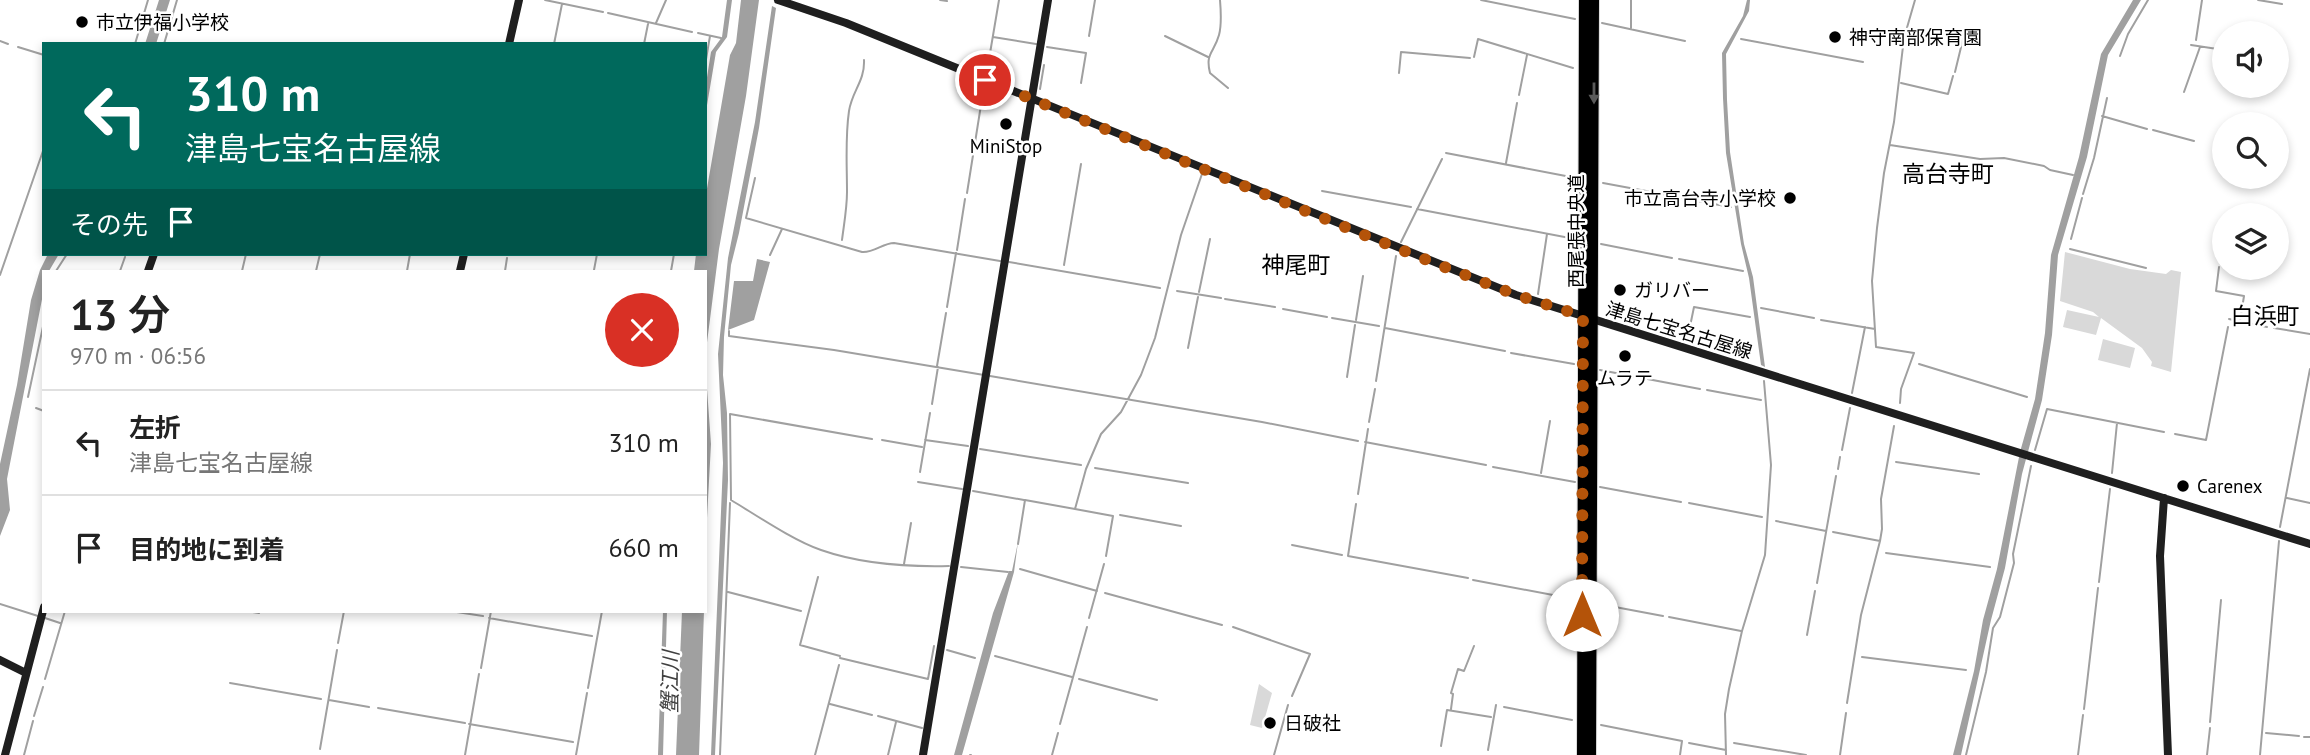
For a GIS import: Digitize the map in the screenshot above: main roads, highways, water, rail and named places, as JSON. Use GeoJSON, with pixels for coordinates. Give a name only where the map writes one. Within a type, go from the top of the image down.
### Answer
{"type":"FeatureCollection","features":[{"type":"Feature","properties":{"kind":"main road"},"geometry":{"type":"LineString","coordinates":[[509,42],[519,0]]}},
{"type":"Feature","properties":{"kind":"main road","name":"津島七宝名古屋線"},"geometry":{"type":"LineString","coordinates":[[778,0],[846,23],[1505,290],[2310,544]]}},
{"type":"Feature","properties":{"kind":"main road"},"geometry":{"type":"LineString","coordinates":[[923,755],[1048,0]]}},
{"type":"Feature","properties":{"kind":"main road","name":"西尾張中央道"},"geometry":{"type":"LineString","coordinates":[[1582,755],[1584,0]]}},
{"type":"Feature","properties":{"kind":"main road","name":"西尾張中央道"},"geometry":{"type":"LineString","coordinates":[[1591,755],[1594,0]]}},
{"type":"Feature","properties":{"kind":"main road"},"geometry":{"type":"LineString","coordinates":[[2164,498],[2160,568],[2168,755]]}},
{"type":"Feature","properties":{"kind":"main road"},"geometry":{"type":"LineString","coordinates":[[5,755],[42,613]]}},
{"type":"Feature","properties":{"kind":"main road"},"geometry":{"type":"LineString","coordinates":[[0,660],[26,673]]}},
{"type":"Feature","properties":{"kind":"waterway"},"geometry":{"type":"LineString","coordinates":[[136,42],[148,0]]}},
{"type":"Feature","properties":{"kind":"waterway"},"geometry":{"type":"LineString","coordinates":[[165,42],[177,0]]}},
{"type":"Feature","properties":{"kind":"waterway"},"geometry":{"type":"LineString","coordinates":[[545,0],[603,12]]}},
{"type":"Feature","properties":{"kind":"waterway"},"geometry":{"type":"LineString","coordinates":[[656,23],[666,0]]}},
{"type":"Feature","properties":{"kind":"waterway"},"geometry":{"type":"LineString","coordinates":[[940,0],[947,1]]}},
{"type":"Feature","properties":{"kind":"waterway"},"geometry":{"type":"LineString","coordinates":[[987,71],[999,0]]}},
{"type":"Feature","properties":{"kind":"waterway"},"geometry":{"type":"LineString","coordinates":[[1089,36],[1095,0]]}},
{"type":"Feature","properties":{"kind":"waterway"},"geometry":{"type":"LineString","coordinates":[[1220,0],[1220,31],[1209,57],[1209,66],[1210,73],[1228,88]]}},
{"type":"Feature","properties":{"kind":"waterway"},"geometry":{"type":"LineString","coordinates":[[1481,0],[1575,19]]}},
{"type":"Feature","properties":{"kind":"waterway"},"geometry":{"type":"LineString","coordinates":[[1631,0],[1631,28]]}},
{"type":"Feature","properties":{"kind":"waterway"},"geometry":{"type":"LineString","coordinates":[[1900,403],[1901,389],[1914,353],[1876,347],[1872,281],[1884,173],[1894,122],[1904,38],[1915,0]]}},
{"type":"Feature","properties":{"kind":"waterway"},"geometry":{"type":"LineString","coordinates":[[2120,56],[2128,34],[2148,0]]}},
{"type":"Feature","properties":{"kind":"waterway"},"geometry":{"type":"LineString","coordinates":[[2196,40],[2202,0]]}},
{"type":"Feature","properties":{"kind":"waterway"},"geometry":{"type":"LineString","coordinates":[[2258,0],[2282,4]]}},
{"type":"Feature","properties":{"kind":"waterway"},"geometry":{"type":"LineString","coordinates":[[554,42],[562,4]]}},
{"type":"Feature","properties":{"kind":"waterway"},"geometry":{"type":"LineString","coordinates":[[608,13],[692,32]]}},
{"type":"Feature","properties":{"kind":"waterway"},"geometry":{"type":"LineString","coordinates":[[1602,23],[1685,41]]}},
{"type":"Feature","properties":{"kind":"waterway"},"geometry":{"type":"LineString","coordinates":[[644,42],[648,24]]}},
{"type":"Feature","properties":{"kind":"waterway"},"geometry":{"type":"LineString","coordinates":[[698,33],[721,38]]}},
{"type":"Feature","properties":{"kind":"waterway"},"geometry":{"type":"LineString","coordinates":[[707,53],[710,36]]}},
{"type":"Feature","properties":{"kind":"waterway"},"geometry":{"type":"LineString","coordinates":[[1165,36],[1208,57]]}},
{"type":"Feature","properties":{"kind":"waterway"},"geometry":{"type":"LineString","coordinates":[[993,37],[1036,44]]}},
{"type":"Feature","properties":{"kind":"waterway"},"geometry":{"type":"LineString","coordinates":[[1474,57],[1478,39],[1573,68]]}},
{"type":"Feature","properties":{"kind":"waterway"},"geometry":{"type":"LineString","coordinates":[[1741,39],[1863,62]]}},
{"type":"Feature","properties":{"kind":"waterway"},"geometry":{"type":"LineString","coordinates":[[1955,72],[1963,39]]}},
{"type":"Feature","properties":{"kind":"waterway"},"geometry":{"type":"LineString","coordinates":[[0,41],[8,44]]}},
{"type":"Feature","properties":{"kind":"waterway"},"geometry":{"type":"LineString","coordinates":[[2191,45],[2212,48]]}},
{"type":"Feature","properties":{"kind":"waterway"},"geometry":{"type":"LineString","coordinates":[[18,47],[42,54]]}},
{"type":"Feature","properties":{"kind":"waterway"},"geometry":{"type":"LineString","coordinates":[[1047,47],[1086,53],[1081,83]]}},
{"type":"Feature","properties":{"kind":"waterway"},"geometry":{"type":"LineString","coordinates":[[2184,92],[2200,47]]}},
{"type":"Feature","properties":{"kind":"waterway"},"geometry":{"type":"LineString","coordinates":[[1399,73],[1401,52],[1470,58]]}},
{"type":"Feature","properties":{"kind":"waterway"},"geometry":{"type":"LineString","coordinates":[[1519,95],[1527,55]]}},
{"type":"Feature","properties":{"kind":"waterway"},"geometry":{"type":"LineString","coordinates":[[842,240],[847,198],[848,121],[864,60]]}},
{"type":"Feature","properties":{"kind":"waterway"},"geometry":{"type":"LineString","coordinates":[[1040,89],[1044,65]]}},
{"type":"Feature","properties":{"kind":"waterway"},"geometry":{"type":"LineString","coordinates":[[1901,83],[1948,94],[1953,76]]}},
{"type":"Feature","properties":{"kind":"waterway"},"geometry":{"type":"LineString","coordinates":[[967,193],[984,86]]}},
{"type":"Feature","properties":{"kind":"waterway"},"geometry":{"type":"LineString","coordinates":[[2083,194],[2107,98]]}},
{"type":"Feature","properties":{"kind":"waterway"},"geometry":{"type":"LineString","coordinates":[[1506,163],[1517,103]]}},
{"type":"Feature","properties":{"kind":"waterway"},"geometry":{"type":"LineString","coordinates":[[2102,116],[2147,129]]}},
{"type":"Feature","properties":{"kind":"waterway"},"geometry":{"type":"LineString","coordinates":[[2153,130],[2194,141]]}},
{"type":"Feature","properties":{"kind":"waterway"},"geometry":{"type":"LineString","coordinates":[[1890,145],[1980,159],[2004,158],[2073,175]]}},
{"type":"Feature","properties":{"kind":"waterway"},"geometry":{"type":"LineString","coordinates":[[1446,153],[1571,177]]}},
{"type":"Feature","properties":{"kind":"waterway"},"geometry":{"type":"LineString","coordinates":[[0,275],[42,154]]}},
{"type":"Feature","properties":{"kind":"waterway"},"geometry":{"type":"LineString","coordinates":[[1401,242],[1442,159]]}},
{"type":"Feature","properties":{"kind":"waterway"},"geometry":{"type":"LineString","coordinates":[[1064,265],[1081,164]]}},
{"type":"Feature","properties":{"kind":"waterway"},"geometry":{"type":"LineString","coordinates":[[1018,544],[1025,500],[1075,509],[1086,469],[1101,434],[1121,412],[1141,375],[1155,338],[1181,235],[1203,171]]}},
{"type":"Feature","properties":{"kind":"waterway"},"geometry":{"type":"LineString","coordinates":[[755,178],[746,218],[862,252],[894,243],[1000,261]]}},
{"type":"Feature","properties":{"kind":"waterway"},"geometry":{"type":"LineString","coordinates":[[1603,183],[1684,198]]}},
{"type":"Feature","properties":{"kind":"waterway"},"geometry":{"type":"LineString","coordinates":[[1322,191],[1411,207]]}},
{"type":"Feature","properties":{"kind":"waterway"},"geometry":{"type":"LineString","coordinates":[[2071,239],[2082,198]]}},
{"type":"Feature","properties":{"kind":"waterway"},"geometry":{"type":"LineString","coordinates":[[957,250],[965,199]]}},
{"type":"Feature","properties":{"kind":"waterway"},"geometry":{"type":"LineString","coordinates":[[1691,200],[1731,207]]}},
{"type":"Feature","properties":{"kind":"waterway"},"geometry":{"type":"LineString","coordinates":[[1417,209],[1575,239]]}},
{"type":"Feature","properties":{"kind":"waterway"},"geometry":{"type":"LineString","coordinates":[[770,255],[782,229]]}},
{"type":"Feature","properties":{"kind":"waterway"},"geometry":{"type":"LineString","coordinates":[[1538,294],[1547,234]]}},
{"type":"Feature","properties":{"kind":"waterway"},"geometry":{"type":"LineString","coordinates":[[1199,292],[1210,239]]}},
{"type":"Feature","properties":{"kind":"waterway"},"geometry":{"type":"LineString","coordinates":[[1601,244],[1672,258]]}},
{"type":"Feature","properties":{"kind":"waterway"},"geometry":{"type":"LineString","coordinates":[[2070,249],[2146,268]]}},
{"type":"Feature","properties":{"kind":"waterway"},"geometry":{"type":"LineString","coordinates":[[947,307],[956,253]]}},
{"type":"Feature","properties":{"kind":"waterway"},"geometry":{"type":"LineString","coordinates":[[57,270],[66,256]]}},
{"type":"Feature","properties":{"kind":"waterway"},"geometry":{"type":"LineString","coordinates":[[242,270],[246,256]]}},
{"type":"Feature","properties":{"kind":"waterway"},"geometry":{"type":"LineString","coordinates":[[316,270],[320,256]]}},
{"type":"Feature","properties":{"kind":"waterway"},"geometry":{"type":"LineString","coordinates":[[407,270],[410,256]]}},
{"type":"Feature","properties":{"kind":"waterway"},"geometry":{"type":"LineString","coordinates":[[594,270],[597,256]]}},
{"type":"Feature","properties":{"kind":"waterway"},"geometry":{"type":"LineString","coordinates":[[671,270],[674,256]]}},
{"type":"Feature","properties":{"kind":"waterway"},"geometry":{"type":"LineString","coordinates":[[1376,381],[1396,256]]}},
{"type":"Feature","properties":{"kind":"waterway"},"geometry":{"type":"LineString","coordinates":[[120,270],[125,257]]}},
{"type":"Feature","properties":{"kind":"waterway"},"geometry":{"type":"LineString","coordinates":[[505,270],[507,258]]}},
{"type":"Feature","properties":{"kind":"waterway"},"geometry":{"type":"LineString","coordinates":[[1679,259],[1743,271]]}},
{"type":"Feature","properties":{"kind":"waterway"},"geometry":{"type":"LineString","coordinates":[[1009,262],[1160,288]]}},
{"type":"Feature","properties":{"kind":"waterway"},"geometry":{"type":"LineString","coordinates":[[1356,320],[1363,276]]}},
{"type":"Feature","properties":{"kind":"waterway"},"geometry":{"type":"LineString","coordinates":[[2217,280],[2216,291],[2244,296],[2240,321]]}},
{"type":"Feature","properties":{"kind":"waterway"},"geometry":{"type":"LineString","coordinates":[[1177,291],[1221,298]]}},
{"type":"Feature","properties":{"kind":"waterway"},"geometry":{"type":"LineString","coordinates":[[1188,348],[1198,297]]}},
{"type":"Feature","properties":{"kind":"waterway"},"geometry":{"type":"LineString","coordinates":[[1225,299],[1275,307]]}},
{"type":"Feature","properties":{"kind":"waterway"},"geometry":{"type":"LineString","coordinates":[[1687,341],[1694,307],[1750,317]]}},
{"type":"Feature","properties":{"kind":"waterway"},"geometry":{"type":"LineString","coordinates":[[1761,308],[1814,318]]}},
{"type":"Feature","properties":{"kind":"waterway"},"geometry":{"type":"LineString","coordinates":[[1283,309],[1327,317]]}},
{"type":"Feature","properties":{"kind":"waterway"},"geometry":{"type":"LineString","coordinates":[[937,366],[946,313]]}},
{"type":"Feature","properties":{"kind":"waterway"},"geometry":{"type":"LineString","coordinates":[[1332,318],[1379,326]]}},
{"type":"Feature","properties":{"kind":"waterway"},"geometry":{"type":"LineString","coordinates":[[2229,319],[2267,327]]}},
{"type":"Feature","properties":{"kind":"waterway"},"geometry":{"type":"LineString","coordinates":[[1821,320],[1875,329]]}},
{"type":"Feature","properties":{"kind":"waterway"},"geometry":{"type":"LineString","coordinates":[[1347,377],[1355,325]]}},
{"type":"Feature","properties":{"kind":"waterway"},"geometry":{"type":"LineString","coordinates":[[1852,393],[1865,327]]}},
{"type":"Feature","properties":{"kind":"waterway"},"geometry":{"type":"LineString","coordinates":[[2175,434],[2206,440],[2228,327]]}},
{"type":"Feature","properties":{"kind":"waterway"},"geometry":{"type":"LineString","coordinates":[[1385,328],[1505,351]]}},
{"type":"Feature","properties":{"kind":"waterway"},"geometry":{"type":"LineString","coordinates":[[2274,328],[2310,334]]}},
{"type":"Feature","properties":{"kind":"waterway"},"geometry":{"type":"LineString","coordinates":[[28,397],[42,331]]}},
{"type":"Feature","properties":{"kind":"waterway"},"geometry":{"type":"LineString","coordinates":[[729,331],[729,336],[984,375]]}},
{"type":"Feature","properties":{"kind":"waterway"},"geometry":{"type":"LineString","coordinates":[[1511,353],[1574,364]]}},
{"type":"Feature","properties":{"kind":"waterway"},"geometry":{"type":"LineString","coordinates":[[1919,364],[2027,397]]}},
{"type":"Feature","properties":{"kind":"waterway"},"geometry":{"type":"LineString","coordinates":[[932,404],[938,367]]}},
{"type":"Feature","properties":{"kind":"waterway"},"geometry":{"type":"LineString","coordinates":[[2280,527],[2310,369]]}},
{"type":"Feature","properties":{"kind":"waterway"},"geometry":{"type":"LineString","coordinates":[[1600,370],[1700,389]]}},
{"type":"Feature","properties":{"kind":"waterway"},"geometry":{"type":"LineString","coordinates":[[990,376],[1358,441]]}},
{"type":"Feature","properties":{"kind":"waterway"},"geometry":{"type":"LineString","coordinates":[[1726,755],[1725,714],[1729,689],[1742,631],[1765,555],[1771,465],[1764,381]]}},
{"type":"Feature","properties":{"kind":"waterway"},"geometry":{"type":"LineString","coordinates":[[1369,422],[1375,389]]}},
{"type":"Feature","properties":{"kind":"waterway"},"geometry":{"type":"LineString","coordinates":[[1707,390],[1761,400]]}},
{"type":"Feature","properties":{"kind":"waterway"},"geometry":{"type":"LineString","coordinates":[[36,408],[42,410]]}},
{"type":"Feature","properties":{"kind":"waterway"},"geometry":{"type":"LineString","coordinates":[[1842,450],[1850,408]]}},
{"type":"Feature","properties":{"kind":"waterway"},"geometry":{"type":"LineString","coordinates":[[2035,450],[2047,409],[2164,432]]}},
{"type":"Feature","properties":{"kind":"waterway"},"geometry":{"type":"LineString","coordinates":[[920,472],[930,413]]}},
{"type":"Feature","properties":{"kind":"waterway"},"geometry":{"type":"LineString","coordinates":[[872,439],[730,414],[731,500],[799,540],[836,555],[884,564],[949,566]]}},
{"type":"Feature","properties":{"kind":"waterway"},"geometry":{"type":"LineString","coordinates":[[1541,473],[1550,421]]}},
{"type":"Feature","properties":{"kind":"waterway"},"geometry":{"type":"LineString","coordinates":[[2112,473],[2117,423]]}},
{"type":"Feature","properties":{"kind":"waterway"},"geometry":{"type":"LineString","coordinates":[[1833,532],[1880,541],[1881,499],[1894,426]]}},
{"type":"Feature","properties":{"kind":"waterway"},"geometry":{"type":"LineString","coordinates":[[1358,494],[1368,429]]}},
{"type":"Feature","properties":{"kind":"waterway"},"geometry":{"type":"LineString","coordinates":[[882,440],[922,447]]}},
{"type":"Feature","properties":{"kind":"waterway"},"geometry":{"type":"LineString","coordinates":[[925,440],[968,446]]}},
{"type":"Feature","properties":{"kind":"waterway"},"geometry":{"type":"LineString","coordinates":[[1365,442],[1486,465]]}},
{"type":"Feature","properties":{"kind":"waterway"},"geometry":{"type":"LineString","coordinates":[[980,449],[1081,465]]}},
{"type":"Feature","properties":{"kind":"waterway"},"geometry":{"type":"LineString","coordinates":[[1838,469],[1840,457]]}},
{"type":"Feature","properties":{"kind":"waterway"},"geometry":{"type":"LineString","coordinates":[[1896,462],[1979,474]]}},
{"type":"Feature","properties":{"kind":"waterway"},"geometry":{"type":"LineString","coordinates":[[1966,755],[1986,672],[1993,628],[2000,617],[2014,563],[2013,554],[2031,466]]}},
{"type":"Feature","properties":{"kind":"waterway"},"geometry":{"type":"LineString","coordinates":[[1493,467],[1575,482]]}},
{"type":"Feature","properties":{"kind":"waterway"},"geometry":{"type":"LineString","coordinates":[[1095,468],[1188,483]]}},
{"type":"Feature","properties":{"kind":"waterway"},"geometry":{"type":"LineString","coordinates":[[1817,583],[1836,476]]}},
{"type":"Feature","properties":{"kind":"waterway"},"geometry":{"type":"LineString","coordinates":[[918,482],[962,489]]}},
{"type":"Feature","properties":{"kind":"waterway"},"geometry":{"type":"LineString","coordinates":[[1600,487],[1681,502]]}},
{"type":"Feature","properties":{"kind":"waterway"},"geometry":{"type":"LineString","coordinates":[[2099,582],[2110,489]]}},
{"type":"Feature","properties":{"kind":"waterway"},"geometry":{"type":"LineString","coordinates":[[973,491],[1024,500]]}},
{"type":"Feature","properties":{"kind":"waterway"},"geometry":{"type":"LineString","coordinates":[[2287,498],[2310,503]]}},
{"type":"Feature","properties":{"kind":"waterway"},"geometry":{"type":"LineString","coordinates":[[720,755],[730,503]]}},
{"type":"Feature","properties":{"kind":"waterway"},"geometry":{"type":"LineString","coordinates":[[1689,503],[1762,517]]}},
{"type":"Feature","properties":{"kind":"waterway"},"geometry":{"type":"LineString","coordinates":[[1356,504],[1348,556],[1468,578]]}},
{"type":"Feature","properties":{"kind":"waterway"},"geometry":{"type":"LineString","coordinates":[[1075,509],[1113,516],[1106,556]]}},
{"type":"Feature","properties":{"kind":"waterway"},"geometry":{"type":"LineString","coordinates":[[1120,515],[1181,526]]}},
{"type":"Feature","properties":{"kind":"waterway"},"geometry":{"type":"LineString","coordinates":[[1776,521],[1826,531]]}},
{"type":"Feature","properties":{"kind":"waterway"},"geometry":{"type":"LineString","coordinates":[[904,564],[911,523]]}},
{"type":"Feature","properties":{"kind":"waterway"},"geometry":{"type":"LineString","coordinates":[[1847,703],[1861,615],[1880,541]]}},
{"type":"Feature","properties":{"kind":"waterway"},"geometry":{"type":"LineString","coordinates":[[2260,755],[2279,541]]}},
{"type":"Feature","properties":{"kind":"waterway"},"geometry":{"type":"LineString","coordinates":[[1292,545],[1342,555]]}},
{"type":"Feature","properties":{"kind":"waterway"},"geometry":{"type":"LineString","coordinates":[[1886,553],[1990,567]]}},
{"type":"Feature","properties":{"kind":"waterway"},"geometry":{"type":"LineString","coordinates":[[1089,618],[1104,564]]}},
{"type":"Feature","properties":{"kind":"waterway"},"geometry":{"type":"LineString","coordinates":[[961,567],[1008,572]]}},
{"type":"Feature","properties":{"kind":"waterway"},"geometry":{"type":"LineString","coordinates":[[1020,569],[1097,591]]}},
{"type":"Feature","properties":{"kind":"waterway"},"geometry":{"type":"LineString","coordinates":[[818,577],[800,645],[840,656]]}},
{"type":"Feature","properties":{"kind":"waterway"},"geometry":{"type":"LineString","coordinates":[[1473,580],[1574,599]]}},
{"type":"Feature","properties":{"kind":"waterway"},"geometry":{"type":"LineString","coordinates":[[2084,709],[2098,588]]}},
{"type":"Feature","properties":{"kind":"waterway"},"geometry":{"type":"LineString","coordinates":[[1807,635],[1815,591]]}},
{"type":"Feature","properties":{"kind":"waterway"},"geometry":{"type":"LineString","coordinates":[[728,592],[801,611]]}},
{"type":"Feature","properties":{"kind":"waterway"},"geometry":{"type":"LineString","coordinates":[[1105,593],[1222,625]]}},
{"type":"Feature","properties":{"kind":"waterway"},"geometry":{"type":"LineString","coordinates":[[2210,722],[2221,600]]}},
{"type":"Feature","properties":{"kind":"waterway"},"geometry":{"type":"LineString","coordinates":[[0,604],[38,616]]}},
{"type":"Feature","properties":{"kind":"waterway"},"geometry":{"type":"LineString","coordinates":[[1599,604],[1663,616]]}},
{"type":"Feature","properties":{"kind":"waterway"},"geometry":{"type":"LineString","coordinates":[[45,679],[64,613]]}},
{"type":"Feature","properties":{"kind":"waterway"},"geometry":{"type":"LineString","coordinates":[[338,643],[344,613]]}},
{"type":"Feature","properties":{"kind":"waterway"},"geometry":{"type":"LineString","coordinates":[[463,613],[483,616]]}},
{"type":"Feature","properties":{"kind":"waterway"},"geometry":{"type":"LineString","coordinates":[[481,668],[491,613]]}},
{"type":"Feature","properties":{"kind":"waterway"},"geometry":{"type":"LineString","coordinates":[[588,688],[602,613]]}},
{"type":"Feature","properties":{"kind":"waterway"},"geometry":{"type":"LineString","coordinates":[[1669,617],[1741,631]]}},
{"type":"Feature","properties":{"kind":"waterway"},"geometry":{"type":"LineString","coordinates":[[45,618],[60,623]]}},
{"type":"Feature","properties":{"kind":"waterway"},"geometry":{"type":"LineString","coordinates":[[489,618],[592,636]]}},
{"type":"Feature","properties":{"kind":"waterway"},"geometry":{"type":"LineString","coordinates":[[1060,724],[1087,627]]}},
{"type":"Feature","properties":{"kind":"waterway"},"geometry":{"type":"LineString","coordinates":[[1233,627],[1310,654],[1292,696]]}},
{"type":"Feature","properties":{"kind":"waterway"},"geometry":{"type":"LineString","coordinates":[[840,658],[928,679],[934,646]]}},
{"type":"Feature","properties":{"kind":"waterway"},"geometry":{"type":"LineString","coordinates":[[1451,709],[1451,693],[1458,669],[1464,671],[1474,646]]}},
{"type":"Feature","properties":{"kind":"waterway"},"geometry":{"type":"LineString","coordinates":[[320,749],[337,650]]}},
{"type":"Feature","properties":{"kind":"waterway"},"geometry":{"type":"LineString","coordinates":[[947,650],[975,658]]}},
{"type":"Feature","properties":{"kind":"waterway"},"geometry":{"type":"LineString","coordinates":[[995,656],[1072,677]]}},
{"type":"Feature","properties":{"kind":"waterway"},"geometry":{"type":"LineString","coordinates":[[1862,657],[1966,670]]}},
{"type":"Feature","properties":{"kind":"waterway"},"geometry":{"type":"LineString","coordinates":[[815,755],[839,665]]}},
{"type":"Feature","properties":{"kind":"waterway"},"geometry":{"type":"LineString","coordinates":[[465,755],[479,674]]}},
{"type":"Feature","properties":{"kind":"waterway"},"geometry":{"type":"LineString","coordinates":[[1079,679],[1157,700]]}},
{"type":"Feature","properties":{"kind":"waterway"},"geometry":{"type":"LineString","coordinates":[[230,683],[321,699]]}},
{"type":"Feature","properties":{"kind":"waterway"},"geometry":{"type":"LineString","coordinates":[[34,716],[43,687]]}},
{"type":"Feature","properties":{"kind":"waterway"},"geometry":{"type":"LineString","coordinates":[[576,755],[587,693]]}},
{"type":"Feature","properties":{"kind":"waterway"},"geometry":{"type":"LineString","coordinates":[[329,700],[369,707]]}},
{"type":"Feature","properties":{"kind":"waterway"},"geometry":{"type":"LineString","coordinates":[[830,704],[872,715]]}},
{"type":"Feature","properties":{"kind":"waterway"},"geometry":{"type":"LineString","coordinates":[[1274,755],[1288,705]]}},
{"type":"Feature","properties":{"kind":"waterway"},"geometry":{"type":"LineString","coordinates":[[1488,750],[1496,705]]}},
{"type":"Feature","properties":{"kind":"waterway"},"geometry":{"type":"LineString","coordinates":[[1504,707],[1572,720]]}},
{"type":"Feature","properties":{"kind":"waterway"},"geometry":{"type":"LineString","coordinates":[[378,708],[465,723]]}},
{"type":"Feature","properties":{"kind":"waterway"},"geometry":{"type":"LineString","coordinates":[[1441,746],[1447,710],[1491,717]]}},
{"type":"Feature","properties":{"kind":"waterway"},"geometry":{"type":"LineString","coordinates":[[1840,755],[1846,713]]}},
{"type":"Feature","properties":{"kind":"waterway"},"geometry":{"type":"LineString","coordinates":[[2078,755],[2083,715]]}},
{"type":"Feature","properties":{"kind":"waterway"},"geometry":{"type":"LineString","coordinates":[[878,716],[922,728]]}},
{"type":"Feature","properties":{"kind":"waterway"},"geometry":{"type":"LineString","coordinates":[[24,755],[33,721]]}},
{"type":"Feature","properties":{"kind":"waterway"},"geometry":{"type":"LineString","coordinates":[[888,755],[896,722]]}},
{"type":"Feature","properties":{"kind":"waterway"},"geometry":{"type":"LineString","coordinates":[[469,724],[573,742]]}},
{"type":"Feature","properties":{"kind":"waterway"},"geometry":{"type":"LineString","coordinates":[[1601,725],[1682,741],[1680,755]]}},
{"type":"Feature","properties":{"kind":"waterway"},"geometry":{"type":"LineString","coordinates":[[2207,755],[2210,728]]}},
{"type":"Feature","properties":{"kind":"waterway"},"geometry":{"type":"LineString","coordinates":[[1052,755],[1058,733]]}},
{"type":"Feature","properties":{"kind":"waterway"},"geometry":{"type":"LineString","coordinates":[[2266,733],[2299,736]]}},
{"type":"Feature","properties":{"kind":"waterway"},"geometry":{"type":"LineString","coordinates":[[2304,737],[2310,737]]}},
{"type":"Feature","properties":{"kind":"waterway"},"geometry":{"type":"LineString","coordinates":[[1689,743],[1726,750]]}},
{"type":"Feature","properties":{"kind":"waterway"},"geometry":{"type":"LineString","coordinates":[[1734,743],[1806,755]]}},
{"type":"Feature","properties":{"kind":"place","name":"市立伊福小学校"},"geometry":{"type":"Point","coordinates":[82,22]}},
{"type":"Feature","properties":{"kind":"place","name":"神守南部保育園"},"geometry":{"type":"Point","coordinates":[1835,37]}},
{"type":"Feature","properties":{"kind":"place","name":"MiniStop"},"geometry":{"type":"Point","coordinates":[1006,124]}},
{"type":"Feature","properties":{"kind":"place","name":"市立高台寺小学校"},"geometry":{"type":"Point","coordinates":[1790,198]}},
{"type":"Feature","properties":{"kind":"place","name":"ガリバー"},"geometry":{"type":"Point","coordinates":[1620,290]}},
{"type":"Feature","properties":{"kind":"place","name":"ムラテ"},"geometry":{"type":"Point","coordinates":[1625,356]}},
{"type":"Feature","properties":{"kind":"place","name":"Carenex"},"geometry":{"type":"Point","coordinates":[2183,486]}},
{"type":"Feature","properties":{"kind":"place","name":"日破社"},"geometry":{"type":"Point","coordinates":[1270,723]}},
{"type":"Feature","properties":{"kind":"district","name":"高台寺町"},"geometry":{"type":"Point","coordinates":[1948,173]}},
{"type":"Feature","properties":{"kind":"district","name":"神尾町"},"geometry":{"type":"Point","coordinates":[1296,264]}},
{"type":"Feature","properties":{"kind":"district","name":"白浜町"},"geometry":{"type":"Point","coordinates":[2265,315]}},
{"type":"Feature","properties":{"kind":"water label","name":"蟹江川"},"geometry":{"type":"Point","coordinates":[670,682]}}]}
